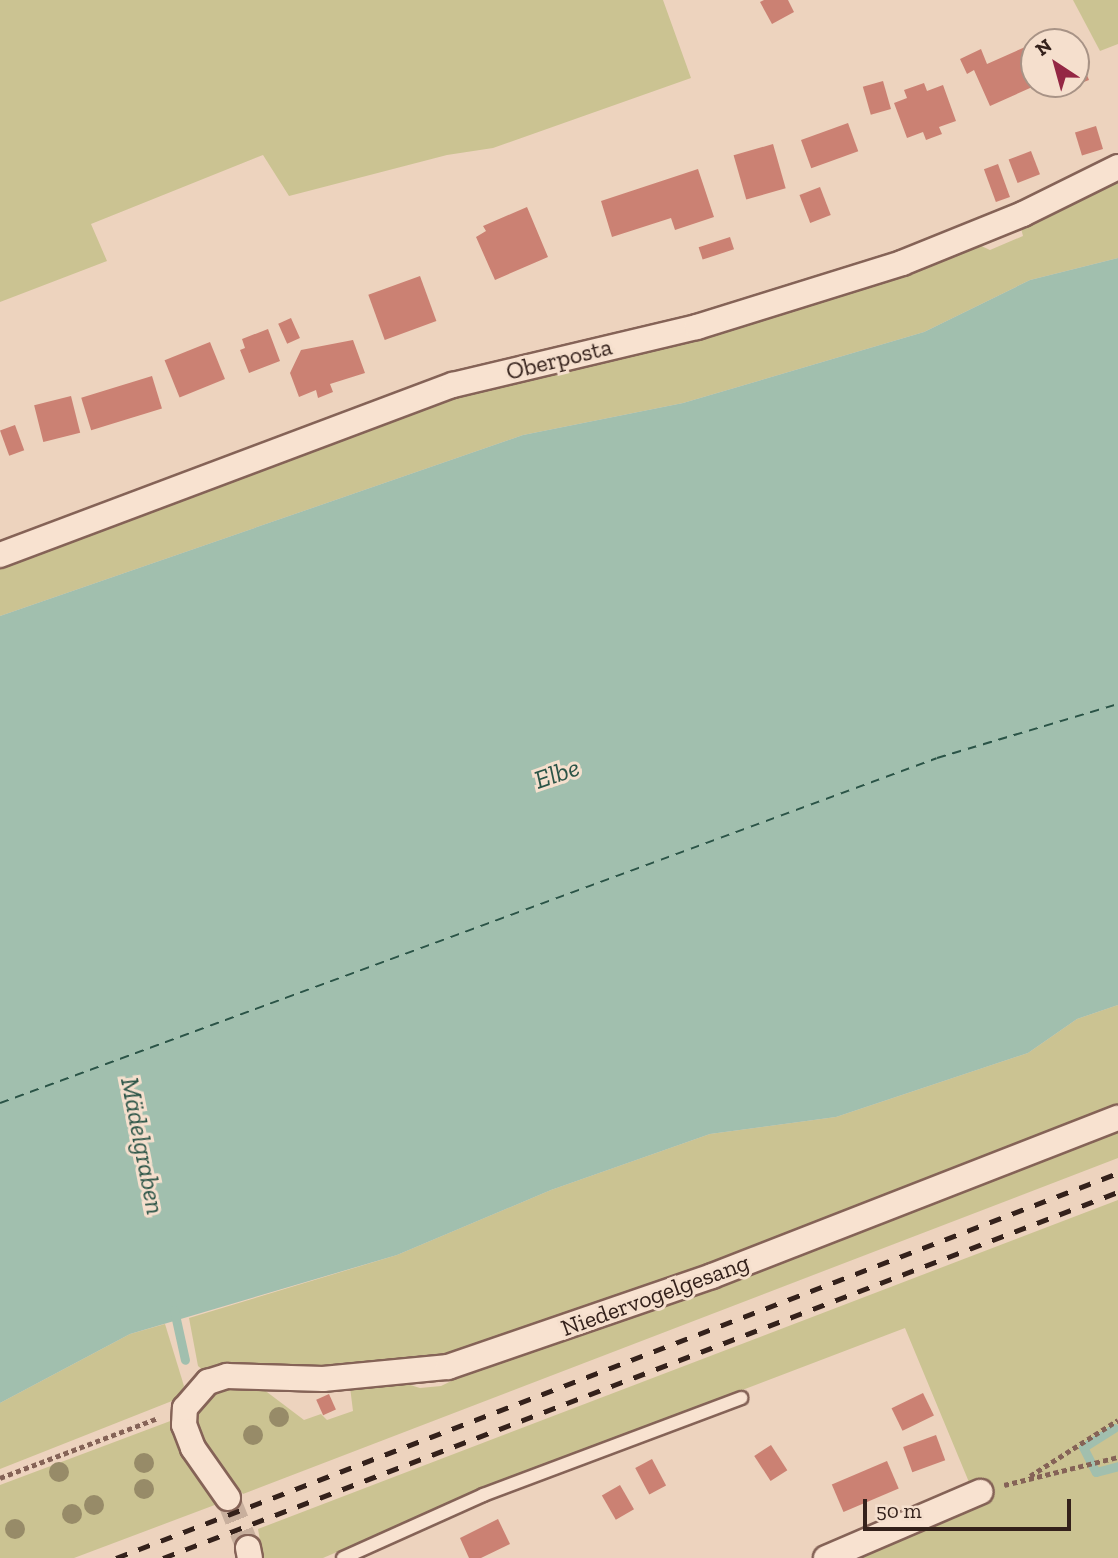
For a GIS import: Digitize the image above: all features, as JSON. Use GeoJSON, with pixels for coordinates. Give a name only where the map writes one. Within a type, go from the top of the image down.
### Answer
{"type":"FeatureCollection","features":[{"type":"Feature","properties":{"kind":"street","name":"Oberposta"},"geometry":{"type":"LineString","coordinates":[[0,555],[453,386],[697,327],[902,263],[1023,214],[1118,167]]}},
{"type":"Feature","properties":{"kind":"street","name":"Niedervogelgesang"},"geometry":{"type":"LineString","coordinates":[[185,1408],[208,1382],[228,1376],[323,1379],[448,1367],[712,1276],[1118,1118]]}},
{"type":"Feature","properties":{"kind":"street"},"geometry":{"type":"LineString","coordinates":[[185,1408],[184,1425],[193,1448],[228,1498]]}},
{"type":"Feature","properties":{"kind":"street"},"geometry":{"type":"LineString","coordinates":[[826,1558],[980,1492]]}},
{"type":"Feature","properties":{"kind":"lane"},"geometry":{"type":"LineString","coordinates":[[343,1558],[483,1495],[741,1398]]}},
{"type":"Feature","properties":{"kind":"path"},"geometry":{"type":"LineString","coordinates":[[0,1478],[185,1408]]}},
{"type":"Feature","properties":{"kind":"path"},"geometry":{"type":"LineString","coordinates":[[1025,1479],[1118,1420]]}},
{"type":"Feature","properties":{"kind":"path"},"geometry":{"type":"LineString","coordinates":[[980,1492],[1118,1457]]}},
{"type":"Feature","properties":{"kind":"shaded area"},"geometry":{"type":"Polygon","coordinates":[[[0,0],[663,0],[691,78],[493,148],[447,155],[289,196],[263,155],[91,224],[107,261],[0,302],[0,0]]]}},
{"type":"Feature","properties":{"kind":"shaded area"},"geometry":{"type":"Polygon","coordinates":[[[1073,0],[1118,0],[1118,44],[1100,51],[1073,0]]]}},
{"type":"Feature","properties":{"kind":"shaded area"},"geometry":{"type":"Polygon","coordinates":[[[1118,178],[1118,258],[1030,280],[924,332],[683,403],[523,435],[0,616],[0,566],[448,398],[977,244],[990,250],[1023,236],[1020,224],[1118,178]]]}},
{"type":"Feature","properties":{"kind":"shaded area"},"geometry":{"type":"Polygon","coordinates":[[[1118,1005],[1118,1108],[707,1266],[445,1354],[372,1367],[224,1364],[204,1371],[198,1366],[189,1318],[397,1255],[551,1190],[710,1134],[836,1117],[1028,1053],[1077,1019],[1118,1005]]]}},
{"type":"Feature","properties":{"kind":"shaded area"},"geometry":{"type":"Polygon","coordinates":[[[1118,1128],[1118,1158],[243,1494],[199,1441],[195,1419],[205,1401],[220,1390],[259,1386],[304,1420],[321,1414],[327,1420],[353,1411],[350,1387],[397,1381],[420,1388],[441,1386],[495,1360],[1118,1128]]]}},
{"type":"Feature","properties":{"kind":"shaded area"},"geometry":{"type":"Polygon","coordinates":[[[1118,1200],[1118,1558],[844,1558],[976,1499],[905,1328],[478,1491],[323,1558],[263,1558],[258,1529],[1118,1200]]]}},
{"type":"Feature","properties":{"kind":"shaded area"},"geometry":{"type":"Polygon","coordinates":[[[165,1324],[184,1386],[177,1399],[0,1469],[0,1403],[130,1334],[165,1324]]]}},
{"type":"Feature","properties":{"kind":"shaded area"},"geometry":{"type":"Polygon","coordinates":[[[173,1420],[187,1463],[220,1503],[74,1558],[0,1558],[0,1485],[173,1420]]]}},
{"type":"Feature","properties":{"kind":"water","name":"Elbe"},"geometry":{"type":"Polygon","coordinates":[[[1118,258],[1118,1005],[1077,1019],[1028,1053],[836,1117],[710,1134],[551,1190],[397,1255],[130,1334],[0,1403],[0,616],[523,435],[683,403],[924,332],[1030,280],[1118,258]]]}},
{"type":"Feature","properties":{"kind":"building"},"geometry":{"type":"Polygon","coordinates":[[[788,0],[794,12],[772,24],[760,2],[788,0]]]}},
{"type":"Feature","properties":{"kind":"building"},"geometry":{"type":"Polygon","coordinates":[[[981,49],[987,64],[1020,49],[1020,93],[990,106],[974,70],[967,74],[960,59],[981,49]]]}},
{"type":"Feature","properties":{"kind":"building"},"geometry":{"type":"Polygon","coordinates":[[[883,81],[891,109],[871,115],[863,87],[883,81]]]}},
{"type":"Feature","properties":{"kind":"building"},"geometry":{"type":"Polygon","coordinates":[[[924,83],[927,91],[943,85],[956,121],[939,127],[942,134],[926,140],[923,132],[907,138],[894,103],[907,98],[904,90],[924,83]]]}},
{"type":"Feature","properties":{"kind":"building"},"geometry":{"type":"Polygon","coordinates":[[[848,123],[858,151],[811,168],[801,140],[848,123]]]}},
{"type":"Feature","properties":{"kind":"building"},"geometry":{"type":"Polygon","coordinates":[[[1096,126],[1103,149],[1082,155],[1075,132],[1096,126]]]}},
{"type":"Feature","properties":{"kind":"building"},"geometry":{"type":"Polygon","coordinates":[[[773,144],[786,188],[746,200],[734,155],[773,144]]]}},
{"type":"Feature","properties":{"kind":"building"},"geometry":{"type":"Polygon","coordinates":[[[1031,151],[1040,174],[1018,183],[1009,160],[1031,151]]]}},
{"type":"Feature","properties":{"kind":"building"},"geometry":{"type":"Polygon","coordinates":[[[998,164],[1010,197],[996,202],[984,169],[998,164]]]}},
{"type":"Feature","properties":{"kind":"building"},"geometry":{"type":"Polygon","coordinates":[[[698,169],[714,217],[675,230],[671,218],[612,237],[601,201],[698,169]]]}},
{"type":"Feature","properties":{"kind":"building"},"geometry":{"type":"Polygon","coordinates":[[[820,187],[831,215],[810,223],[799,195],[820,187]]]}},
{"type":"Feature","properties":{"kind":"building"},"geometry":{"type":"Polygon","coordinates":[[[527,207],[548,257],[495,280],[476,237],[486,231],[483,226],[527,207]]]}},
{"type":"Feature","properties":{"kind":"building"},"geometry":{"type":"Polygon","coordinates":[[[730,237],[734,249],[703,260],[699,247],[730,237]]]}},
{"type":"Feature","properties":{"kind":"building"},"geometry":{"type":"Polygon","coordinates":[[[420,276],[436,321],[385,340],[368,295],[420,276]]]}},
{"type":"Feature","properties":{"kind":"building"},"geometry":{"type":"Polygon","coordinates":[[[291,318],[300,338],[287,344],[278,324],[291,318]]]}},
{"type":"Feature","properties":{"kind":"building"},"geometry":{"type":"Polygon","coordinates":[[[268,329],[280,361],[249,373],[240,350],[245,348],[242,339],[268,329]]]}},
{"type":"Feature","properties":{"kind":"building"},"geometry":{"type":"Polygon","coordinates":[[[353,340],[365,373],[330,384],[333,392],[318,398],[316,390],[299,397],[290,373],[301,350],[353,340]]]}},
{"type":"Feature","properties":{"kind":"building"},"geometry":{"type":"Polygon","coordinates":[[[210,342],[225,379],[180,397],[165,360],[210,342]]]}},
{"type":"Feature","properties":{"kind":"building"},"geometry":{"type":"Polygon","coordinates":[[[152,376],[162,409],[91,430],[81,398],[152,376]]]}},
{"type":"Feature","properties":{"kind":"building"},"geometry":{"type":"Polygon","coordinates":[[[71,396],[80,433],[43,442],[34,405],[71,396]]]}},
{"type":"Feature","properties":{"kind":"building"},"geometry":{"type":"Polygon","coordinates":[[[15,425],[24,450],[9,456],[0,430],[15,425]]]}},
{"type":"Feature","properties":{"kind":"building"},"geometry":{"type":"Polygon","coordinates":[[[923,1393],[934,1415],[903,1431],[892,1408],[923,1393]]]}},
{"type":"Feature","properties":{"kind":"building"},"geometry":{"type":"Polygon","coordinates":[[[329,1394],[336,1410],[323,1415],[316,1400],[329,1394]]]}},
{"type":"Feature","properties":{"kind":"building"},"geometry":{"type":"Polygon","coordinates":[[[936,1435],[945,1460],[912,1472],[903,1447],[936,1435]]]}},
{"type":"Feature","properties":{"kind":"building"},"geometry":{"type":"Polygon","coordinates":[[[771,1445],[787,1470],[771,1481],[754,1456],[771,1445]]]}},
{"type":"Feature","properties":{"kind":"building"},"geometry":{"type":"Polygon","coordinates":[[[652,1459],[666,1485],[649,1494],[635,1468],[652,1459]]]}},
{"type":"Feature","properties":{"kind":"building"},"geometry":{"type":"Polygon","coordinates":[[[887,1461],[899,1489],[843,1512],[832,1484],[887,1461]]]}},
{"type":"Feature","properties":{"kind":"building"},"geometry":{"type":"Polygon","coordinates":[[[620,1485],[634,1509],[616,1520],[602,1496],[620,1485]]]}},
{"type":"Feature","properties":{"kind":"building"},"geometry":{"type":"Polygon","coordinates":[[[498,1519],[510,1544],[481,1558],[469,1558],[460,1538],[498,1519]]]}},
{"type":"Feature","properties":{"kind":"waterway","name":"Mädelgraben"},"geometry":{"type":"LineString","coordinates":[[174,1310],[185,1360]]}},
{"type":"Feature","properties":{"kind":"waterway"},"geometry":{"type":"LineString","coordinates":[[1114,1428],[1083,1447],[1096,1472],[1118,1466]]}},
{"type":"Feature","properties":{"kind":"ferry route"},"geometry":{"type":"LineString","coordinates":[[0,1103],[937,758],[1118,704]]}},
{"type":"Feature","properties":{"kind":"tunnel"},"geometry":{"type":"LineString","coordinates":[[228,1498],[248,1548]]}},
{"type":"Feature","properties":{"kind":"railway"},"geometry":{"type":"LineString","coordinates":[[116,1558],[1118,1173]]}},
{"type":"Feature","properties":{"kind":"railway"},"geometry":{"type":"LineString","coordinates":[[163,1558],[1118,1192]]}}]}
